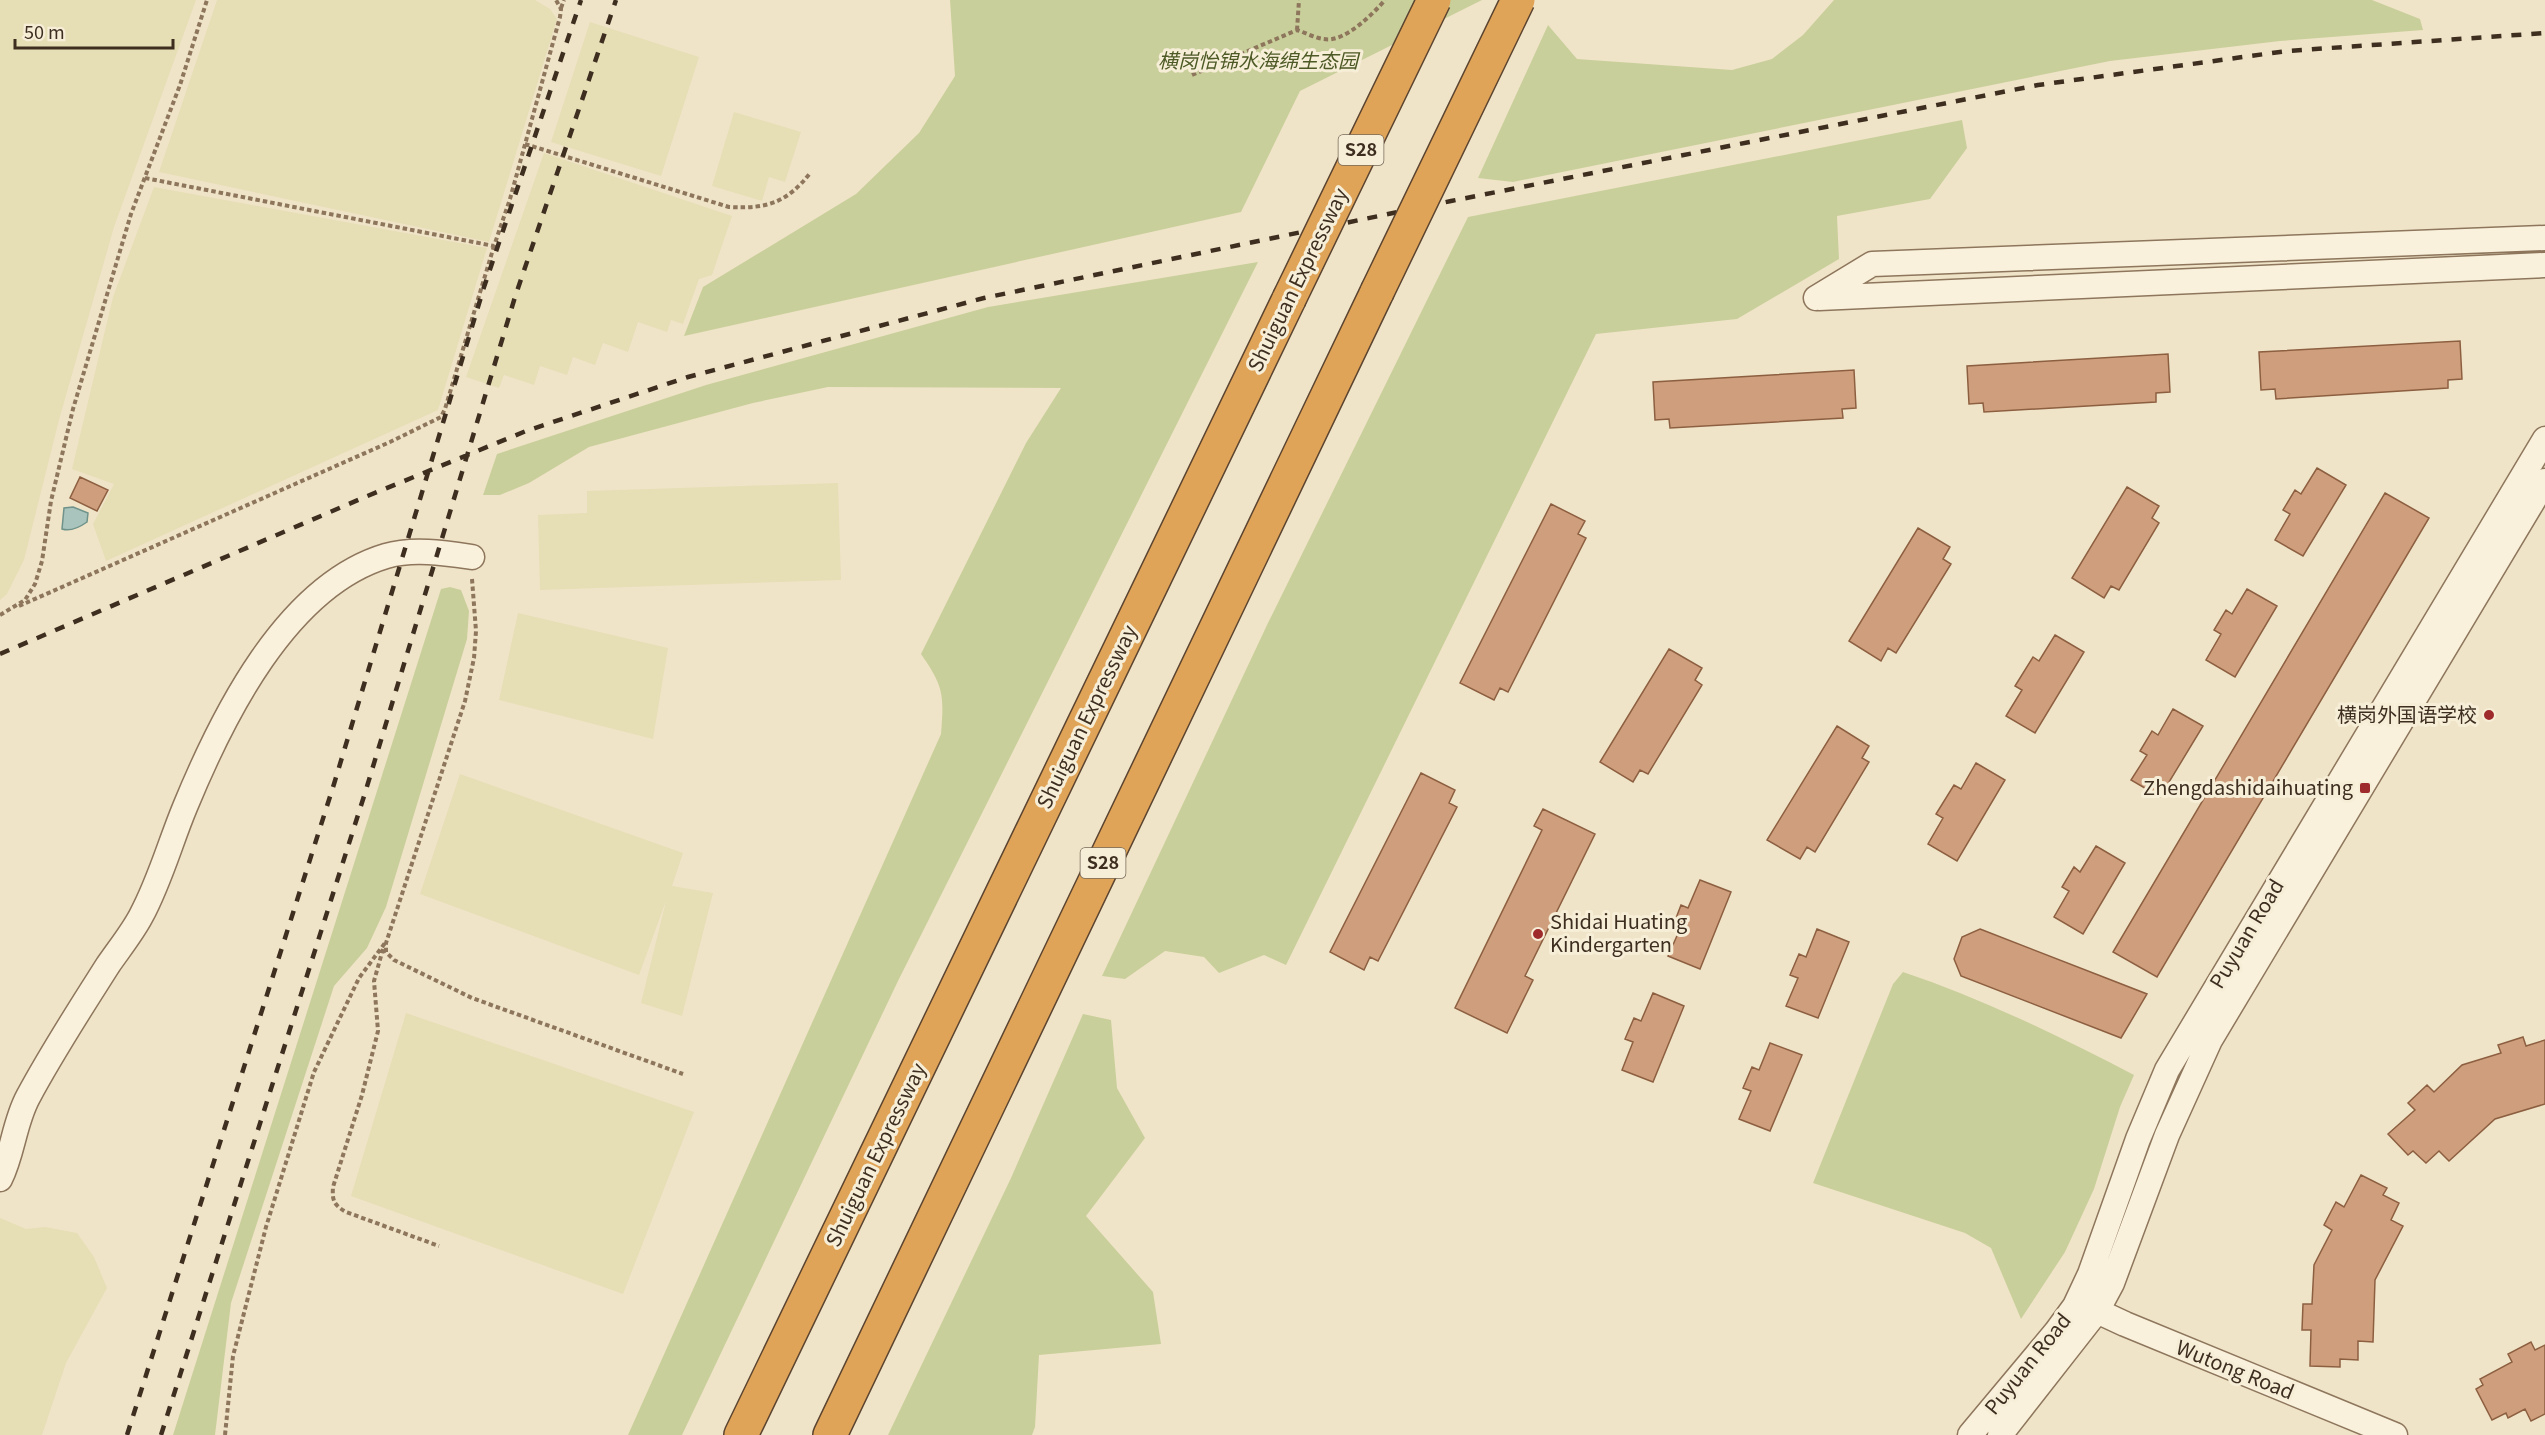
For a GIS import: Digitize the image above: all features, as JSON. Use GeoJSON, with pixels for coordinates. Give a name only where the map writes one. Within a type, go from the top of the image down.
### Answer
{"type":"FeatureCollection","features":[{"type":"Feature","properties":{"kind":"highway","name":"Shuiguan Expressway"},"geometry":{"type":"LineString","coordinates":[[741,1435],[1434,0]]}},
{"type":"Feature","properties":{"kind":"highway","name":"S28"},"geometry":{"type":"LineString","coordinates":[[830,1435],[1518,0]]}},
{"type":"Feature","properties":{"kind":"street"},"geometry":{"type":"LineString","coordinates":[[2545,238],[1872,264],[1816,298],[2545,266]]}},
{"type":"Feature","properties":{"kind":"street","name":"Puyuan Road"},"geometry":{"type":"LineString","coordinates":[[2000,1435],[2086,1308],[2090,1274],[2138,1139],[2167,1070],[2545,439]]}},
{"type":"Feature","properties":{"kind":"street","name":"Puyuan Road"},"geometry":{"type":"LineString","coordinates":[[1970,1435],[2056,1332],[2112,1283],[2167,1135],[2210,1040],[2545,481]]}},
{"type":"Feature","properties":{"kind":"street"},"geometry":{"type":"LineString","coordinates":[[0,1179],[26,1100],[58,1042],[140,918],[160,876],[184,809],[210,748],[240,693],[296,614],[332,584],[351,572],[387,556],[441,553],[472,557]]}},
{"type":"Feature","properties":{"kind":"street","name":"Wutong Road"},"geometry":{"type":"LineString","coordinates":[[2086,1308],[2395,1435]]}},
{"type":"Feature","properties":{"kind":"path"},"geometry":{"type":"LineString","coordinates":[[10,610],[25,600],[35,584],[42,561],[51,501],[73,409],[131,214],[180,85],[207,0]]}},
{"type":"Feature","properties":{"kind":"path"},"geometry":{"type":"LineString","coordinates":[[556,0],[561,9]]}},
{"type":"Feature","properties":{"kind":"path"},"geometry":{"type":"LineString","coordinates":[[0,615],[390,442],[441,417],[446,409],[525,144],[564,0]]}},
{"type":"Feature","properties":{"kind":"path"},"geometry":{"type":"LineString","coordinates":[[1297,30],[1299,0]]}},
{"type":"Feature","properties":{"kind":"path"},"geometry":{"type":"LineString","coordinates":[[1192,75],[1297,30],[1325,40],[1338,38],[1371,17],[1385,0]]}},
{"type":"Feature","properties":{"kind":"path"},"geometry":{"type":"LineString","coordinates":[[525,144],[729,207],[754,208],[778,203],[802,185],[812,172]]}},
{"type":"Feature","properties":{"kind":"path"},"geometry":{"type":"LineString","coordinates":[[145,178],[494,246]]}},
{"type":"Feature","properties":{"kind":"path"},"geometry":{"type":"LineString","coordinates":[[440,1246],[346,1212],[336,1206],[332,1200],[333,1187],[362,1095],[378,1031],[374,981],[378,961],[459,725],[474,658],[476,631],[472,598],[472,557]]}},
{"type":"Feature","properties":{"kind":"path"},"geometry":{"type":"LineString","coordinates":[[386,943],[386,951],[394,960],[472,998],[683,1074]]}},
{"type":"Feature","properties":{"kind":"path"},"geometry":{"type":"LineString","coordinates":[[225,1435],[233,1356],[266,1227],[314,1072],[359,978],[386,943]]}},
{"type":"Feature","properties":{"kind":"shaded area"},"geometry":{"type":"Polygon","coordinates":[[[0,0],[196,0],[114,227],[59,420],[24,560],[7,594],[0,600],[0,0]]]}},
{"type":"Feature","properties":{"kind":"shaded area"},"geometry":{"type":"Polygon","coordinates":[[[217,0],[535,0],[550,9],[557,19],[489,242],[159,172],[217,0]]]}},
{"type":"Feature","properties":{"kind":"shaded area"},"geometry":{"type":"Polygon","coordinates":[[[590,22],[699,57],[661,176],[551,142],[590,22]]]}},
{"type":"Feature","properties":{"kind":"shaded area"},"geometry":{"type":"Polygon","coordinates":[[[734,112],[801,132],[785,182],[769,177],[762,201],[712,186],[734,112]]]}},
{"type":"Feature","properties":{"kind":"shaded area"},"geometry":{"type":"Polygon","coordinates":[[[544,153],[732,216],[712,275],[699,279],[683,324],[671,320],[667,332],[638,322],[628,352],[603,343],[595,365],[573,357],[567,375],[540,366],[534,385],[504,375],[499,388],[466,377],[544,153]]]}},
{"type":"Feature","properties":{"kind":"shaded area"},"geometry":{"type":"Polygon","coordinates":[[[154,187],[487,248],[438,410],[106,561],[93,524],[114,484],[72,469],[113,297],[154,187]]]}},
{"type":"Feature","properties":{"kind":"shaded area"},"geometry":{"type":"Polygon","coordinates":[[[838,483],[841,580],[540,590],[538,515],[587,513],[587,491],[838,483]]]}},
{"type":"Feature","properties":{"kind":"shaded area"},"geometry":{"type":"Polygon","coordinates":[[[518,613],[668,648],[653,739],[499,700],[518,613]]]}},
{"type":"Feature","properties":{"kind":"shaded area"},"geometry":{"type":"Polygon","coordinates":[[[460,774],[683,853],[672,886],[713,893],[682,1016],[641,1003],[666,901],[639,975],[420,894],[460,774]]]}},
{"type":"Feature","properties":{"kind":"shaded area"},"geometry":{"type":"Polygon","coordinates":[[[406,1013],[694,1112],[623,1294],[351,1196],[406,1013]]]}},
{"type":"Feature","properties":{"kind":"shaded area"},"geometry":{"type":"Polygon","coordinates":[[[0,1218],[26,1229],[45,1227],[77,1233],[94,1257],[107,1288],[66,1363],[42,1435],[0,1435],[0,1218]]]}},
{"type":"Feature","properties":{"kind":"green space","name":"横岗怡锦水海绵生态园"},"geometry":{"type":"Polygon","coordinates":[[[950,0],[1482,0],[1300,91],[1241,212],[684,336],[703,287],[856,194],[919,133],[955,76],[950,0]]]}},
{"type":"Feature","properties":{"kind":"green space"},"geometry":{"type":"Polygon","coordinates":[[[1834,0],[2372,0],[2420,19],[2423,30],[2280,41],[2110,61],[1513,182],[1478,178],[1548,25],[1577,59],[1732,70],[1772,59],[1803,35],[1834,0]]]}},
{"type":"Feature","properties":{"kind":"green space"},"geometry":{"type":"Polygon","coordinates":[[[1962,120],[1967,148],[1930,199],[1837,216],[1839,259],[1737,319],[1596,334],[1286,965],[1264,955],[1219,973],[1204,957],[1165,951],[1125,979],[1102,976],[1267,625],[1468,217],[1962,120]]]}},
{"type":"Feature","properties":{"kind":"green space"},"geometry":{"type":"Polygon","coordinates":[[[1258,262],[898,981],[682,1435],[628,1435],[941,734],[941,692],[921,654],[1026,443],[1061,388],[828,387],[753,403],[589,447],[529,483],[500,495],[483,495],[497,454],[706,385],[988,307],[1258,262]]]}},
{"type":"Feature","properties":{"kind":"green space"},"geometry":{"type":"Polygon","coordinates":[[[450,587],[461,590],[469,611],[467,639],[386,907],[367,948],[334,986],[231,1303],[215,1435],[173,1435],[441,589],[450,587]]]}},
{"type":"Feature","properties":{"kind":"green space"},"geometry":{"type":"Polygon","coordinates":[[[1903,972],[2020,1019],[2134,1075],[2120,1107],[2094,1189],[2065,1252],[2021,1319],[1991,1248],[1965,1233],[1813,1183],[1893,984],[1903,972]]]}},
{"type":"Feature","properties":{"kind":"green space"},"geometry":{"type":"Polygon","coordinates":[[[1083,1014],[1111,1020],[1117,1088],[1145,1138],[1086,1216],[1153,1292],[1161,1344],[1039,1355],[1035,1427],[1032,1435],[888,1435],[1011,1178],[1083,1014]]]}},
{"type":"Feature","properties":{"kind":"water"},"geometry":{"type":"Polygon","coordinates":[[[73,507],[88,513],[87,522],[72,529],[62,529],[64,508],[73,507]]]}},
{"type":"Feature","properties":{"kind":"building"},"geometry":{"type":"Polygon","coordinates":[[[2460,341],[2462,379],[2448,380],[2448,388],[2276,399],[2275,389],[2261,390],[2259,352],[2460,341]]]}},
{"type":"Feature","properties":{"kind":"building"},"geometry":{"type":"Polygon","coordinates":[[[2168,354],[2170,392],[2156,393],[2156,402],[1984,412],[1983,403],[1969,404],[1967,366],[2168,354]]]}},
{"type":"Feature","properties":{"kind":"building"},"geometry":{"type":"Polygon","coordinates":[[[1854,370],[1856,408],[1842,409],[1843,418],[1670,428],[1669,419],[1655,420],[1653,382],[1854,370]]]}},
{"type":"Feature","properties":{"kind":"building"},"geometry":{"type":"Polygon","coordinates":[[[2317,468],[2346,485],[2303,556],[2275,540],[2290,514],[2283,510],[2295,490],[2301,494],[2317,468]]]}},
{"type":"Feature","properties":{"kind":"building"},"geometry":{"type":"Polygon","coordinates":[[[80,477],[108,490],[97,511],[70,498],[80,477]]]}},
{"type":"Feature","properties":{"kind":"building"},"geometry":{"type":"Polygon","coordinates":[[[2127,487],[2159,506],[2152,518],[2159,523],[2119,590],[2111,586],[2104,598],[2072,578],[2127,487]]]}},
{"type":"Feature","properties":{"kind":"building"},"geometry":{"type":"Polygon","coordinates":[[[2385,493],[2429,518],[2157,977],[2113,952],[2385,493]]]}},
{"type":"Feature","properties":{"kind":"building"},"geometry":{"type":"Polygon","coordinates":[[[1551,504],[1585,521],[1578,534],[1586,538],[1508,692],[1500,688],[1494,700],[1460,683],[1551,504]]]}},
{"type":"Feature","properties":{"kind":"building"},"geometry":{"type":"Polygon","coordinates":[[[1918,528],[1950,547],[1943,559],[1951,564],[1896,653],[1888,648],[1881,661],[1849,641],[1918,528]]]}},
{"type":"Feature","properties":{"kind":"building"},"geometry":{"type":"Polygon","coordinates":[[[2247,589],[2277,606],[2235,677],[2206,660],[2221,634],[2214,630],[2226,610],[2232,614],[2247,589]]]}},
{"type":"Feature","properties":{"kind":"building"},"geometry":{"type":"Polygon","coordinates":[[[2055,635],[2084,652],[2035,733],[2006,716],[2022,690],[2015,686],[2033,657],[2039,661],[2055,635]]]}},
{"type":"Feature","properties":{"kind":"building"},"geometry":{"type":"Polygon","coordinates":[[[1669,649],[1702,668],[1695,680],[1702,685],[1648,774],[1640,770],[1633,782],[1600,762],[1669,649]]]}},
{"type":"Feature","properties":{"kind":"building"},"geometry":{"type":"Polygon","coordinates":[[[2173,709],[2203,726],[2160,797],[2131,780],[2147,755],[2140,751],[2152,731],[2158,735],[2173,709]]]}},
{"type":"Feature","properties":{"kind":"building"},"geometry":{"type":"Polygon","coordinates":[[[1837,726],[1869,746],[1862,758],[1869,762],[1815,852],[1807,847],[1800,859],[1767,840],[1837,726]]]}},
{"type":"Feature","properties":{"kind":"building"},"geometry":{"type":"Polygon","coordinates":[[[1976,763],[2005,780],[1957,861],[1928,844],[1943,818],[1936,814],[1954,785],[1961,789],[1976,763]]]}},
{"type":"Feature","properties":{"kind":"building"},"geometry":{"type":"Polygon","coordinates":[[[1421,773],[1455,790],[1449,803],[1457,807],[1378,961],[1370,957],[1364,970],[1330,952],[1421,773]]]}},
{"type":"Feature","properties":{"kind":"building"},"geometry":{"type":"Polygon","coordinates":[[[1543,809],[1595,834],[1525,976],[1533,980],[1507,1033],[1455,1008],[1542,830],[1534,826],[1543,809]]]}},
{"type":"Feature","properties":{"kind":"building"},"geometry":{"type":"Polygon","coordinates":[[[2096,846],[2125,863],[2083,934],[2054,917],[2069,891],[2062,887],[2074,867],[2080,872],[2096,846]]]}},
{"type":"Feature","properties":{"kind":"building"},"geometry":{"type":"Polygon","coordinates":[[[1700,880],[1731,892],[1700,969],[1668,956],[1680,929],[1673,926],[1681,905],[1688,908],[1700,880]]]}},
{"type":"Feature","properties":{"kind":"building"},"geometry":{"type":"Polygon","coordinates":[[[1817,929],[1849,942],[1818,1018],[1786,1006],[1798,978],[1790,975],[1799,954],[1806,957],[1817,929]]]}},
{"type":"Feature","properties":{"kind":"building"},"geometry":{"type":"Polygon","coordinates":[[[1980,929],[2147,994],[2121,1038],[1961,976],[1954,959],[1962,937],[1980,929]]]}},
{"type":"Feature","properties":{"kind":"building"},"geometry":{"type":"Polygon","coordinates":[[[1653,993],[1684,1006],[1653,1082],[1622,1070],[1633,1042],[1625,1039],[1634,1018],[1641,1021],[1653,993]]]}},
{"type":"Feature","properties":{"kind":"building"},"geometry":{"type":"Polygon","coordinates":[[[2523,1037],[2526,1046],[2545,1040],[2545,1104],[2495,1119],[2449,1161],[2439,1151],[2426,1163],[2413,1151],[2408,1155],[2388,1134],[2415,1110],[2408,1103],[2427,1085],[2434,1092],[2462,1065],[2501,1053],[2498,1045],[2523,1037]]]}},
{"type":"Feature","properties":{"kind":"building"},"geometry":{"type":"Polygon","coordinates":[[[1770,1043],[1802,1055],[1770,1131],[1739,1119],[1751,1091],[1743,1088],[1752,1067],[1759,1070],[1770,1043]]]}},
{"type":"Feature","properties":{"kind":"building"},"geometry":{"type":"Polygon","coordinates":[[[2361,1175],[2387,1188],[2383,1195],[2399,1203],[2391,1220],[2403,1226],[2375,1280],[2373,1342],[2358,1341],[2358,1360],[2340,1359],[2340,1367],[2310,1366],[2311,1330],[2302,1330],[2303,1304],[2312,1304],[2314,1265],[2332,1230],[2324,1225],[2336,1202],[2344,1207],[2361,1175]]]}},
{"type":"Feature","properties":{"kind":"building"},"geometry":{"type":"Polygon","coordinates":[[[2531,1342],[2535,1350],[2545,1345],[2545,1414],[2531,1421],[2525,1409],[2508,1418],[2506,1413],[2492,1420],[2476,1389],[2483,1385],[2480,1379],[2512,1362],[2508,1354],[2531,1342]]]}},
{"type":"Feature","properties":{"kind":"railway"},"geometry":{"type":"LineString","coordinates":[[127,1435],[334,784],[484,287],[581,0]]}},
{"type":"Feature","properties":{"kind":"railway"},"geometry":{"type":"LineString","coordinates":[[161,1435],[365,793],[515,297],[616,0]]}},
{"type":"Feature","properties":{"kind":"railway"},"geometry":{"type":"LineString","coordinates":[[0,654],[365,497],[526,431],[688,377],[984,298],[1451,201],[2038,85],[2287,51],[2545,33]]}},
{"type":"Feature","properties":{"kind":"place","name":"横岗外国语学校"},"geometry":{"type":"Point","coordinates":[2489,715]}},
{"type":"Feature","properties":{"kind":"place","name":"Zhengdashidaihuating"},"geometry":{"type":"Point","coordinates":[2365,788]}},
{"type":"Feature","properties":{"kind":"place","name":"Shidai Huating Kindergarten"},"geometry":{"type":"Point","coordinates":[1538,934]}}]}
